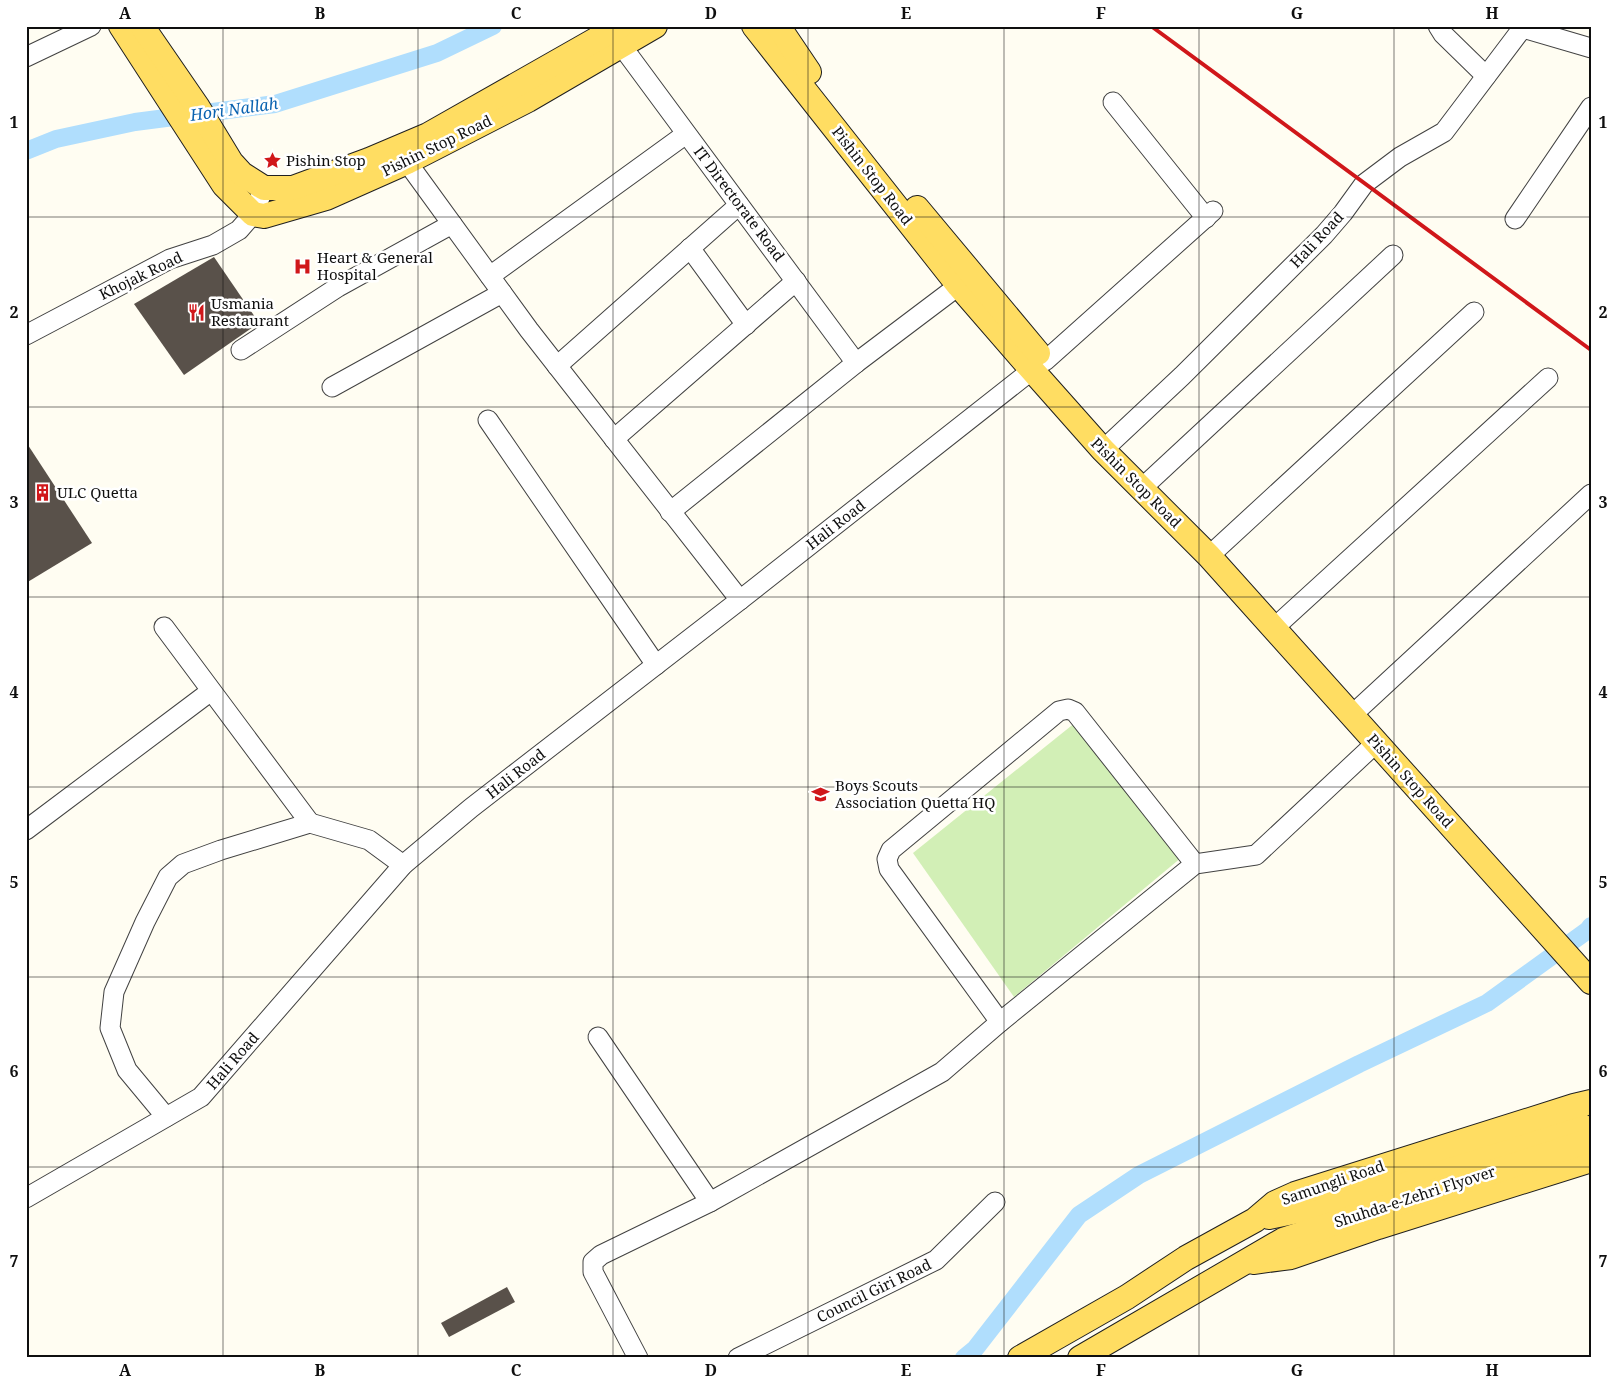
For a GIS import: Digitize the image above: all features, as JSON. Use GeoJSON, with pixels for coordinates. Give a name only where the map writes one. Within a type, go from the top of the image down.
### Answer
{"type":"FeatureCollection","features":[{"type":"Feature","properties":{"kind":"main road"},"geometry":{"type":"LineString","coordinates":[[120,26],[185,112],[218,143],[230,162],[242,174],[264,188]]}},
{"type":"Feature","properties":{"kind":"main road"},"geometry":{"type":"LineString","coordinates":[[142,26],[224,184],[253,214]]}},
{"type":"Feature","properties":{"kind":"main road","name":"Pishin Stop Road"},"geometry":{"type":"LineString","coordinates":[[264,188],[293,188],[369,160],[428,135],[621,36],[655,26]]}},
{"type":"Feature","properties":{"kind":"main road","name":"Pishin Stop Road"},"geometry":{"type":"LineString","coordinates":[[754,26],[1107,446],[1213,552],[1541,918]]}},
{"type":"Feature","properties":{"kind":"main road","name":"Pishin Stop Road"},"geometry":{"type":"LineString","coordinates":[[778,26],[814,78],[909,197],[966,280]]}},
{"type":"Feature","properties":{"kind":"main road","name":"Pishin Stop Road"},"geometry":{"type":"LineString","coordinates":[[253,214],[264,216],[326,198],[407,162],[528,100],[621,36]]}},
{"type":"Feature","properties":{"kind":"main road","name":"Pishin Stop Road"},"geometry":{"type":"LineString","coordinates":[[1357,711],[1376,743],[1541,918]]}},
{"type":"Feature","properties":{"kind":"main road"},"geometry":{"type":"LineString","coordinates":[[1541,918],[1565,953],[1591,982]]}},
{"type":"Feature","properties":{"kind":"main road"},"geometry":{"type":"LineString","coordinates":[[1541,918],[1591,962]]}},
{"type":"Feature","properties":{"kind":"main road","name":"Samungli Road"},"geometry":{"type":"LineString","coordinates":[[1020,1358],[1127,1297],[1186,1258],[1255,1220],[1275,1203],[1295,1194],[1574,1106],[1589,1107]]}},
{"type":"Feature","properties":{"kind":"main road","name":"Shuhda-e-Zehri Flyover"},"geometry":{"type":"LineString","coordinates":[[1255,1220],[1307,1209],[1385,1184],[1589,1107]]}},
{"type":"Feature","properties":{"kind":"main road","name":"Shuhda-e-Zehri Flyover"},"geometry":{"type":"LineString","coordinates":[[1244,1263],[1283,1240],[1591,1140]]}},
{"type":"Feature","properties":{"kind":"main road"},"geometry":{"type":"LineString","coordinates":[[1080,1358],[1244,1263],[1291,1257],[1378,1227],[1591,1160]]}},
{"type":"Feature","properties":{"kind":"street"},"geometry":{"type":"LineString","coordinates":[[26,57],[91,26]]}},
{"type":"Feature","properties":{"kind":"street"},"geometry":{"type":"LineString","coordinates":[[1438,26],[1443,34],[1486,76]]}},
{"type":"Feature","properties":{"kind":"street"},"geometry":{"type":"LineString","coordinates":[[1523,27],[1591,48]]}},
{"type":"Feature","properties":{"kind":"street","name":"Hali Road"},"geometry":{"type":"LineString","coordinates":[[1107,446],[1182,376],[1324,235],[1364,184],[1400,157],[1444,132],[1523,27]]}},
{"type":"Feature","properties":{"kind":"street","name":"IT Directorate Road"},"geometry":{"type":"LineString","coordinates":[[621,36],[686,134],[856,363]]}},
{"type":"Feature","properties":{"kind":"street","name":"Hali Road"},"geometry":{"type":"LineString","coordinates":[[26,1198],[202,1096],[403,865],[471,808],[1038,366],[1210,214],[1113,102]]}},
{"type":"Feature","properties":{"kind":"street"},"geometry":{"type":"LineString","coordinates":[[1515,219],[1591,107]]}},
{"type":"Feature","properties":{"kind":"street"},"geometry":{"type":"LineString","coordinates":[[490,276],[686,134]]}},
{"type":"Feature","properties":{"kind":"street"},"geometry":{"type":"LineString","coordinates":[[407,162],[557,366],[740,600]]}},
{"type":"Feature","properties":{"kind":"street","name":"Khojak Road"},"geometry":{"type":"LineString","coordinates":[[26,335],[170,259],[214,245],[239,230],[253,214],[264,188]]}},
{"type":"Feature","properties":{"kind":"street"},"geometry":{"type":"LineString","coordinates":[[557,366],[739,205]]}},
{"type":"Feature","properties":{"kind":"street"},"geometry":{"type":"LineString","coordinates":[[241,350],[338,287],[452,224]]}},
{"type":"Feature","properties":{"kind":"street"},"geometry":{"type":"LineString","coordinates":[[690,248],[746,324]]}},
{"type":"Feature","properties":{"kind":"street"},"geometry":{"type":"LineString","coordinates":[[1145,484],[1393,256]]}},
{"type":"Feature","properties":{"kind":"street"},"geometry":{"type":"LineString","coordinates":[[670,512],[856,363],[966,280]]}},
{"type":"Feature","properties":{"kind":"street"},"geometry":{"type":"LineString","coordinates":[[614,439],[796,281]]}},
{"type":"Feature","properties":{"kind":"street"},"geometry":{"type":"LineString","coordinates":[[332,387],[502,293]]}},
{"type":"Feature","properties":{"kind":"street"},"geometry":{"type":"LineString","coordinates":[[1213,552],[1474,312]]}},
{"type":"Feature","properties":{"kind":"street"},"geometry":{"type":"LineString","coordinates":[[1278,624],[1548,378]]}},
{"type":"Feature","properties":{"kind":"street"},"geometry":{"type":"LineString","coordinates":[[488,420],[656,665]]}},
{"type":"Feature","properties":{"kind":"street"},"geometry":{"type":"LineString","coordinates":[[1357,711],[1591,494]]}},
{"type":"Feature","properties":{"kind":"street"},"geometry":{"type":"LineString","coordinates":[[164,627],[310,823]]}},
{"type":"Feature","properties":{"kind":"street"},"geometry":{"type":"LineString","coordinates":[[26,830],[211,691]]}},
{"type":"Feature","properties":{"kind":"street"},"geometry":{"type":"LineString","coordinates":[[1000,1022],[889,869],[887,859],[891,850],[1059,711],[1068,709],[1075,712],[1195,864]]}},
{"type":"Feature","properties":{"kind":"street"},"geometry":{"type":"LineString","coordinates":[[638,1358],[593,1272],[593,1262],[601,1255],[710,1202],[942,1072],[1000,1022],[1195,864],[1256,855],[1376,743]]}},
{"type":"Feature","properties":{"kind":"street"},"geometry":{"type":"LineString","coordinates":[[166,1117],[127,1070],[110,1028],[114,992],[145,922],[168,877],[183,864],[221,850],[310,823],[369,840],[403,865]]}},
{"type":"Feature","properties":{"kind":"street"},"geometry":{"type":"LineString","coordinates":[[598,1037],[710,1202]]}},
{"type":"Feature","properties":{"kind":"street","name":"Council Giri Road"},"geometry":{"type":"LineString","coordinates":[[738,1358],[936,1260],[995,1202]]}},
{"type":"Feature","properties":{"kind":"green space"},"geometry":{"type":"Polygon","coordinates":[[[1076,722],[1182,857],[1014,997],[913,853],[1076,722]]]}},
{"type":"Feature","properties":{"kind":"building","name":"Usmania Restaurant"},"geometry":{"type":"Polygon","coordinates":[[[214,257],[259,323],[184,375],[134,304],[214,257]]]}},
{"type":"Feature","properties":{"kind":"building","name":"ULC Quetta"},"geometry":{"type":"Polygon","coordinates":[[[26,442],[92,543],[26,583],[26,442]]]}},
{"type":"Feature","properties":{"kind":"building"},"geometry":{"type":"Polygon","coordinates":[[[507,1287],[515,1302],[449,1337],[441,1323],[507,1287]]]}},
{"type":"Feature","properties":{"kind":"waterway","name":"Hori Nallah"},"geometry":{"type":"LineString","coordinates":[[26,151],[56,139],[135,122],[275,104],[437,53],[493,26]]}},
{"type":"Feature","properties":{"kind":"waterway"},"geometry":{"type":"LineString","coordinates":[[964,1358],[975,1349],[1079,1215],[1139,1175],[1359,1064],[1487,1003],[1591,926]]}},
{"type":"Feature","properties":{"kind":"railway"},"geometry":{"type":"LineString","coordinates":[[1151,26],[1591,350]]}},
{"type":"Feature","properties":{"kind":"place","name":"Pishin Stop"},"geometry":{"type":"Point","coordinates":[272,161]}},
{"type":"Feature","properties":{"kind":"place","name":"Heart & General Hospital"},"geometry":{"type":"Point","coordinates":[303,267]}},
{"type":"Feature","properties":{"kind":"place","name":"Usmania Restaurant"},"geometry":{"type":"Point","coordinates":[197,313]}},
{"type":"Feature","properties":{"kind":"place","name":"ULC Quetta"},"geometry":{"type":"Point","coordinates":[43,493]}},
{"type":"Feature","properties":{"kind":"place","name":"Boys Scouts Association Quetta HQ"},"geometry":{"type":"Point","coordinates":[821,795]}}]}
